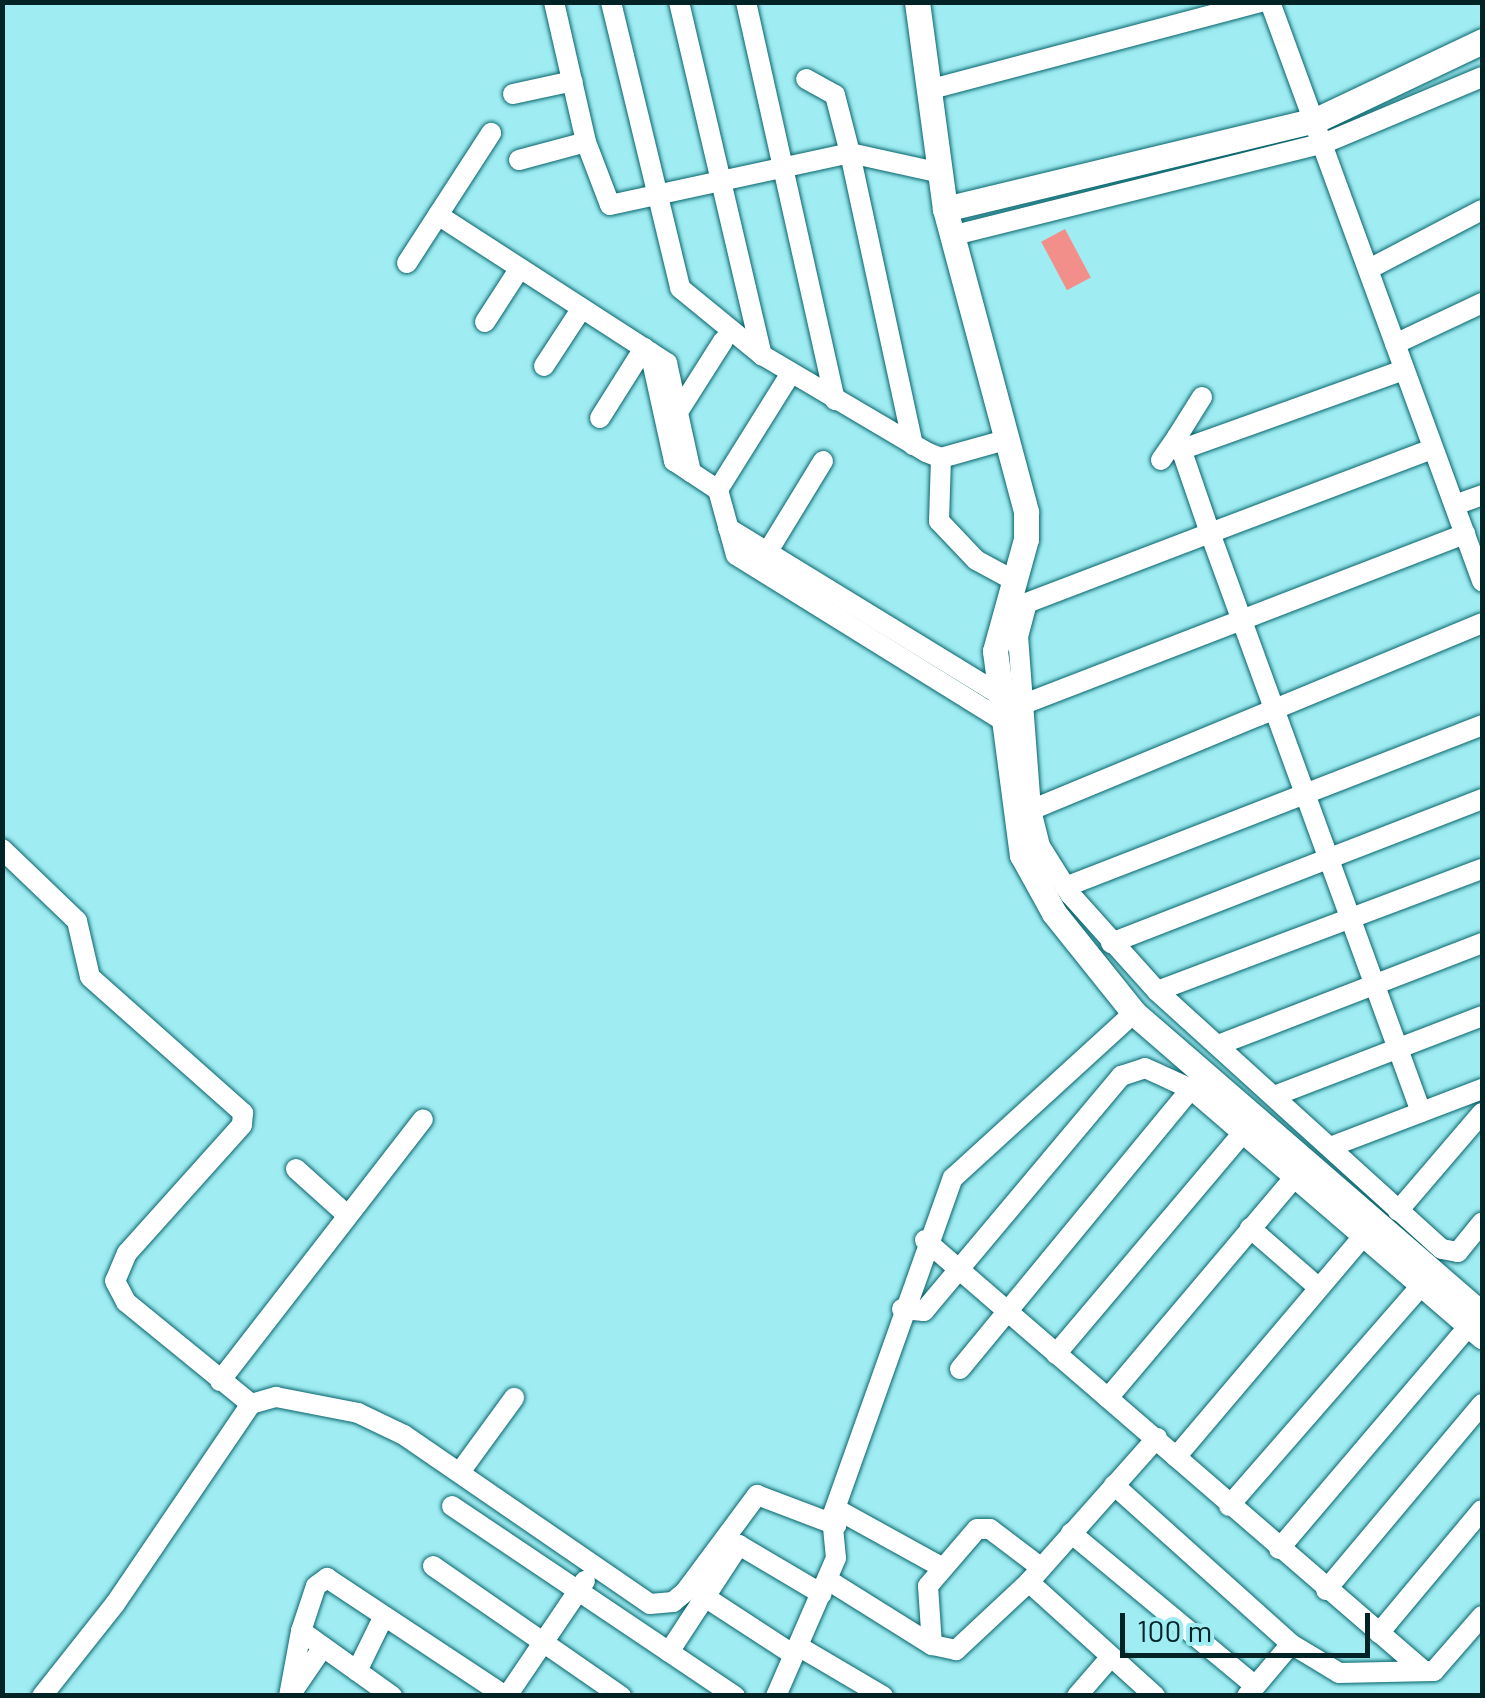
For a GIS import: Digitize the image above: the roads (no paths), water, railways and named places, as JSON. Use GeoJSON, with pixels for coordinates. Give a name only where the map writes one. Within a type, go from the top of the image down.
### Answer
{"type":"FeatureCollection","features":[{"type":"Feature","properties":{"kind":"street"},"geometry":{"type":"LineString","coordinates":[[554,2],[586,142],[608,204],[850,153],[941,173]]}},
{"type":"Feature","properties":{"kind":"street"},"geometry":{"type":"LineString","coordinates":[[611,2],[680,288],[762,355],[941,458],[1009,440]]}},
{"type":"Feature","properties":{"kind":"street"},"geometry":{"type":"LineString","coordinates":[[679,2],[762,355]]}},
{"type":"Feature","properties":{"kind":"street"},"geometry":{"type":"LineString","coordinates":[[746,2],[835,400]]}},
{"type":"Feature","properties":{"kind":"street"},"geometry":{"type":"LineString","coordinates":[[917,2],[945,210],[1026,512],[1026,539],[995,634],[999,706],[1022,856],[1054,914],[1134,1013],[1334,1202],[1478,1327]]}},
{"type":"Feature","properties":{"kind":"street"},"geometry":{"type":"LineString","coordinates":[[939,87],[1262,2]]}},
{"type":"Feature","properties":{"kind":"street"},"geometry":{"type":"LineString","coordinates":[[1270,2],[1482,580]]}},
{"type":"Feature","properties":{"kind":"street"},"geometry":{"type":"LineString","coordinates":[[945,210],[1320,131],[1482,42]]}},
{"type":"Feature","properties":{"kind":"street"},"geometry":{"type":"LineString","coordinates":[[951,236],[1320,131],[1482,77]]}},
{"type":"Feature","properties":{"kind":"street"},"geometry":{"type":"LineString","coordinates":[[806,78],[835,94],[914,445]]}},
{"type":"Feature","properties":{"kind":"street"},"geometry":{"type":"LineString","coordinates":[[512,94],[574,80]]}},
{"type":"Feature","properties":{"kind":"street"},"geometry":{"type":"LineString","coordinates":[[408,263],[491,133]]}},
{"type":"Feature","properties":{"kind":"street"},"geometry":{"type":"LineString","coordinates":[[519,160],[586,142]]}},
{"type":"Feature","properties":{"kind":"street"},"geometry":{"type":"LineString","coordinates":[[1369,269],[1482,210]]}},
{"type":"Feature","properties":{"kind":"street"},"geometry":{"type":"LineString","coordinates":[[438,215],[667,363],[691,472]]}},
{"type":"Feature","properties":{"kind":"street"},"geometry":{"type":"LineString","coordinates":[[485,322],[520,268]]}},
{"type":"Feature","properties":{"kind":"street"},"geometry":{"type":"LineString","coordinates":[[1396,344],[1482,302]]}},
{"type":"Feature","properties":{"kind":"street"},"geometry":{"type":"LineString","coordinates":[[544,366],[582,308]]}},
{"type":"Feature","properties":{"kind":"street"},"geometry":{"type":"LineString","coordinates":[[678,412],[722,341]]}},
{"type":"Feature","properties":{"kind":"street"},"geometry":{"type":"LineString","coordinates":[[600,418],[647,350]]}},
{"type":"Feature","properties":{"kind":"street"},"geometry":{"type":"LineString","coordinates":[[647,350],[674,461],[718,490],[728,528],[762,560],[999,706]]}},
{"type":"Feature","properties":{"kind":"street"},"geometry":{"type":"LineString","coordinates":[[1160,460],[1180,443],[1404,370]]}},
{"type":"Feature","properties":{"kind":"street"},"geometry":{"type":"LineString","coordinates":[[718,490],[786,381]]}},
{"type":"Feature","properties":{"kind":"street"},"geometry":{"type":"LineString","coordinates":[[1202,396],[1180,443],[1326,858],[1421,1112]]}},
{"type":"Feature","properties":{"kind":"street"},"geometry":{"type":"LineString","coordinates":[[1432,449],[1028,603],[1018,626],[1031,810],[1040,846],[1065,887],[1157,991],[1442,1249],[1458,1252],[1482,1222]]}},
{"type":"Feature","properties":{"kind":"street"},"geometry":{"type":"LineString","coordinates":[[941,458],[939,521],[976,560],[1013,580]]}},
{"type":"Feature","properties":{"kind":"street"},"geometry":{"type":"LineString","coordinates":[[762,560],[824,461]]}},
{"type":"Feature","properties":{"kind":"street"},"geometry":{"type":"LineString","coordinates":[[1455,505],[1482,495]]}},
{"type":"Feature","properties":{"kind":"street"},"geometry":{"type":"LineString","coordinates":[[1024,704],[1464,534]]}},
{"type":"Feature","properties":{"kind":"street"},"geometry":{"type":"LineString","coordinates":[[1031,810],[1482,623]]}},
{"type":"Feature","properties":{"kind":"street"},"geometry":{"type":"LineString","coordinates":[[1065,887],[1482,725]]}},
{"type":"Feature","properties":{"kind":"street"},"geometry":{"type":"LineString","coordinates":[[1111,943],[1482,799]]}},
{"type":"Feature","properties":{"kind":"street"},"geometry":{"type":"LineString","coordinates":[[2,849],[77,921],[90,977],[243,1113],[242,1124],[127,1253],[115,1281],[126,1302],[220,1381],[251,1404],[294,1397],[358,1413],[460,1472],[637,1596],[663,1604],[685,1592],[761,1494],[837,1517],[943,1568]]}},
{"type":"Feature","properties":{"kind":"street"},"geometry":{"type":"LineString","coordinates":[[1157,991],[1482,869]]}},
{"type":"Feature","properties":{"kind":"street"},"geometry":{"type":"LineString","coordinates":[[1218,1045],[1482,943]]}},
{"type":"Feature","properties":{"kind":"street"},"geometry":{"type":"LineString","coordinates":[[776,1696],[825,1587],[837,1517],[902,1309],[926,1240],[962,1166],[1134,1013]]}},
{"type":"Feature","properties":{"kind":"street"},"geometry":{"type":"LineString","coordinates":[[1274,1096],[1482,1016]]}},
{"type":"Feature","properties":{"kind":"street"},"geometry":{"type":"LineString","coordinates":[[902,1309],[924,1311],[1121,1076],[1145,1068],[1190,1089],[1294,1178],[1334,1202],[1361,1239],[1478,1327]]}},
{"type":"Feature","properties":{"kind":"street"},"geometry":{"type":"LineString","coordinates":[[960,1369],[1190,1089]]}},
{"type":"Feature","properties":{"kind":"street"},"geometry":{"type":"LineString","coordinates":[[1330,1147],[1482,1090]]}},
{"type":"Feature","properties":{"kind":"street"},"geometry":{"type":"LineString","coordinates":[[1398,1210],[1482,1113]]}},
{"type":"Feature","properties":{"kind":"street"},"geometry":{"type":"LineString","coordinates":[[220,1381],[423,1119]]}},
{"type":"Feature","properties":{"kind":"street"},"geometry":{"type":"LineString","coordinates":[[1056,1354],[1243,1133]]}},
{"type":"Feature","properties":{"kind":"street"},"geometry":{"type":"LineString","coordinates":[[296,1169],[346,1214]]}},
{"type":"Feature","properties":{"kind":"street"},"geometry":{"type":"LineString","coordinates":[[1108,1398],[1294,1178]]}},
{"type":"Feature","properties":{"kind":"street"},"geometry":{"type":"LineString","coordinates":[[1250,1228],[1319,1288]]}},
{"type":"Feature","properties":{"kind":"street"},"geometry":{"type":"LineString","coordinates":[[1176,1457],[1361,1239]]}},
{"type":"Feature","properties":{"kind":"street"},"geometry":{"type":"LineString","coordinates":[[926,1240],[1157,1438],[1228,1506],[1424,1671]]}},
{"type":"Feature","properties":{"kind":"street"},"geometry":{"type":"LineString","coordinates":[[1228,1506],[1420,1287]]}},
{"type":"Feature","properties":{"kind":"street"},"geometry":{"type":"LineString","coordinates":[[1279,1550],[1478,1327]]}},
{"type":"Feature","properties":{"kind":"street"},"geometry":{"type":"LineString","coordinates":[[460,1472],[514,1398]]}},
{"type":"Feature","properties":{"kind":"street"},"geometry":{"type":"LineString","coordinates":[[42,1696],[115,1604],[251,1404]]}},
{"type":"Feature","properties":{"kind":"street"},"geometry":{"type":"LineString","coordinates":[[1326,1590],[1482,1404]]}},
{"type":"Feature","properties":{"kind":"street"},"geometry":{"type":"LineString","coordinates":[[717,1547],[739,1545],[932,1645],[956,1650],[1035,1575],[1157,1438]]}},
{"type":"Feature","properties":{"kind":"street"},"geometry":{"type":"LineString","coordinates":[[1114,1485],[1291,1644],[1340,1673],[1440,1668],[1474,1643],[1482,1616]]}},
{"type":"Feature","properties":{"kind":"street"},"geometry":{"type":"LineString","coordinates":[[452,1506],[735,1696]]}},
{"type":"Feature","properties":{"kind":"street"},"geometry":{"type":"LineString","coordinates":[[1379,1633],[1482,1510]]}},
{"type":"Feature","properties":{"kind":"street"},"geometry":{"type":"LineString","coordinates":[[932,1645],[926,1592],[943,1568],[984,1526],[1035,1575],[1109,1659],[1155,1696]]}},
{"type":"Feature","properties":{"kind":"street"},"geometry":{"type":"LineString","coordinates":[[1071,1533],[1251,1691],[1291,1644]]}},
{"type":"Feature","properties":{"kind":"street"},"geometry":{"type":"LineString","coordinates":[[669,1652],[739,1545]]}},
{"type":"Feature","properties":{"kind":"street"},"geometry":{"type":"LineString","coordinates":[[433,1566],[620,1696]]}},
{"type":"Feature","properties":{"kind":"street"},"geometry":{"type":"LineString","coordinates":[[290,1696],[301,1631],[316,1586],[327,1578],[506,1696],[595,1568]]}},
{"type":"Feature","properties":{"kind":"street"},"geometry":{"type":"LineString","coordinates":[[706,1596],[884,1696]]}},
{"type":"Feature","properties":{"kind":"street"},"geometry":{"type":"LineString","coordinates":[[357,1671],[384,1616]]}},
{"type":"Feature","properties":{"kind":"street"},"geometry":{"type":"LineString","coordinates":[[301,1631],[392,1696]]}},
{"type":"Feature","properties":{"kind":"street"},"geometry":{"type":"LineString","coordinates":[[290,1696],[323,1647]]}},
{"type":"Feature","properties":{"kind":"street"},"geometry":{"type":"LineString","coordinates":[[1077,1696],[1109,1659]]}}]}
